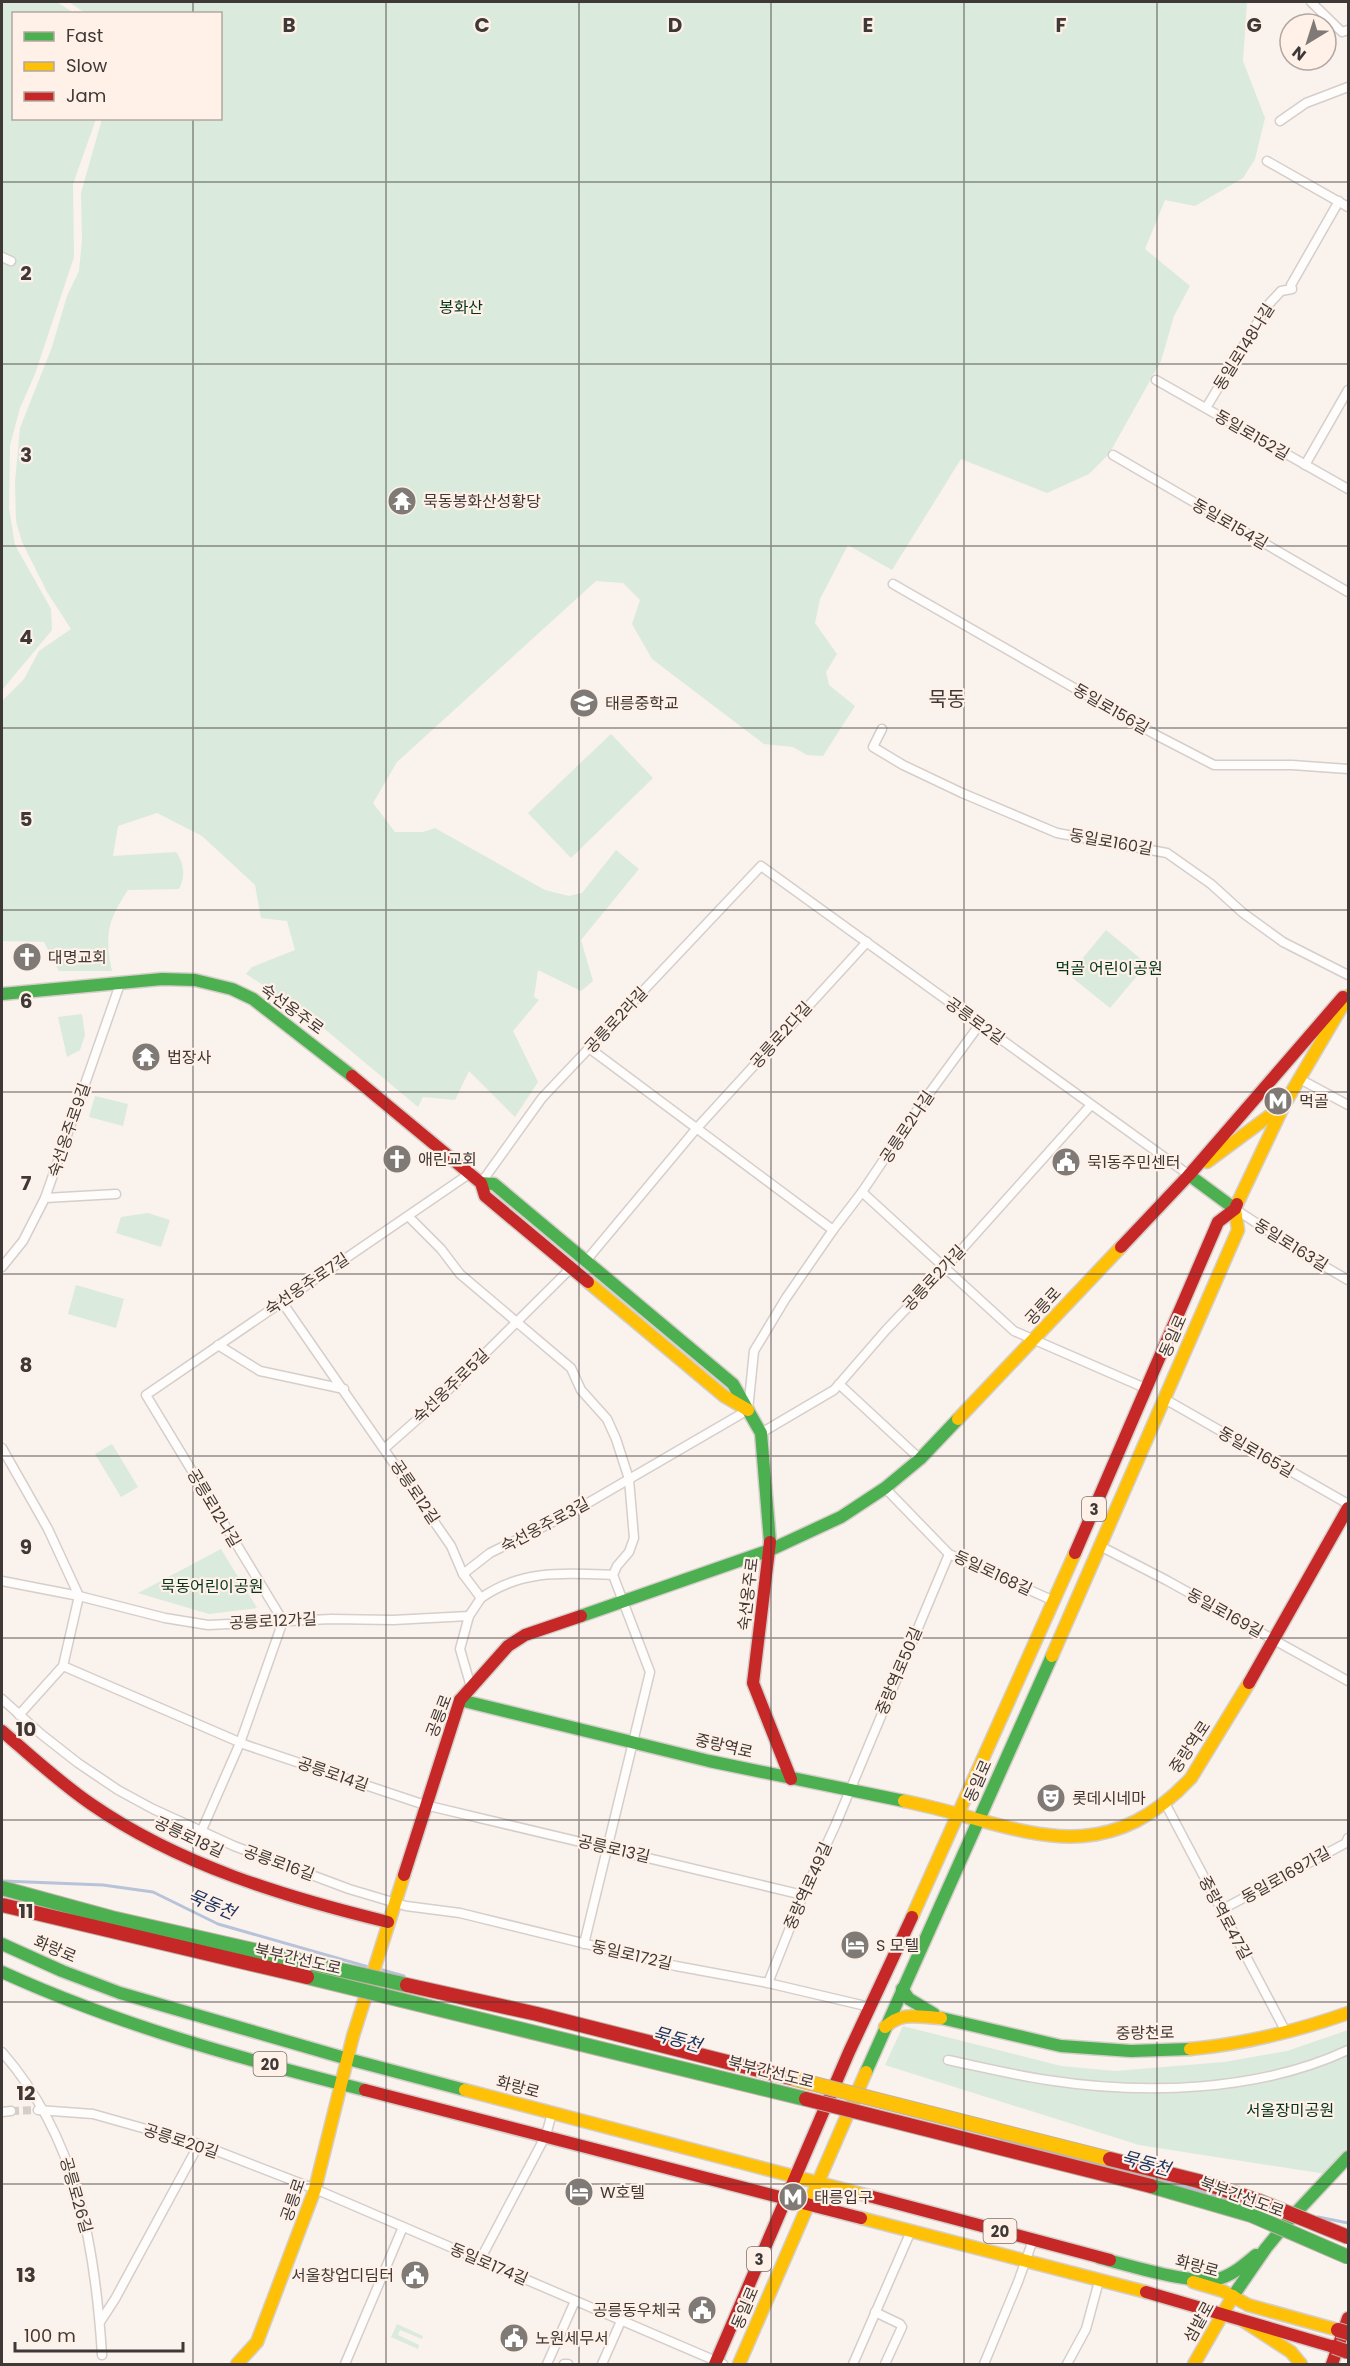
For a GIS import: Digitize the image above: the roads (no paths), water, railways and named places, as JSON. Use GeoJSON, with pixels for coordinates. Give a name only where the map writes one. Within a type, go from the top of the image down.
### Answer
{"type":"FeatureCollection","features":[{"type":"Feature","properties":{"kind":"main road","name":"숙선옹주로"},"geometry":{"type":"LineString","coordinates":[[2,994],[162,980],[195,980],[214,983],[253,999],[312,1043],[469,1174],[481,1183],[494,1184],[733,1384],[760,1433],[766,1485],[770,1550],[753,1683],[791,1779]]}},
{"type":"Feature","properties":{"kind":"main road","name":"동일로"},"geometry":{"type":"LineString","coordinates":[[718,2364],[815,2129],[1075,1554],[1218,1222],[1235,1209],[1298,1078],[1348,999]]}},
{"type":"Feature","properties":{"kind":"main road","name":"공릉로"},"geometry":{"type":"LineString","coordinates":[[237,2364],[257,2342],[315,2189],[353,2036],[460,1700],[508,1646],[525,1635],[770,1550],[841,1517],[885,1488],[920,1458],[1032,1341],[1189,1175],[1348,999]]}},
{"type":"Feature","properties":{"kind":"main road","name":"공릉로"},"geometry":{"type":"LineString","coordinates":[[1189,1175],[1284,1105]]}},
{"type":"Feature","properties":{"kind":"main road"},"geometry":{"type":"LineString","coordinates":[[1189,1175],[1235,1209]]}},
{"type":"Feature","properties":{"kind":"main road","name":"숙선옹주로"},"geometry":{"type":"LineString","coordinates":[[481,1183],[485,1196],[570,1269],[724,1396],[748,1410]]}},
{"type":"Feature","properties":{"kind":"main road","name":"동일로"},"geometry":{"type":"LineString","coordinates":[[739,2364],[885,2027],[1064,1629],[1238,1230],[1235,1209]]}},
{"type":"Feature","properties":{"kind":"main road"},"geometry":{"type":"LineString","coordinates":[[1202,1257],[1215,1247],[1221,1250],[1222,1266]]}},
{"type":"Feature","properties":{"kind":"main road","name":"중랑역로"},"geometry":{"type":"LineString","coordinates":[[460,1700],[791,1779],[959,1814],[1028,1832],[1078,1838],[1101,1834],[1125,1826],[1165,1803],[1180,1792],[1196,1771],[1275,1640],[1348,1506]]}},
{"type":"Feature","properties":{"kind":"main road"},"geometry":{"type":"LineString","coordinates":[[1075,1554],[1073,1571],[1077,1575],[1093,1562]]}},
{"type":"Feature","properties":{"kind":"main road"},"geometry":{"type":"LineString","coordinates":[[1045,1621],[1057,1608],[1062,1609],[1065,1612],[1064,1629]]}},
{"type":"Feature","properties":{"kind":"main road","name":"공릉로18길"},"geometry":{"type":"LineString","coordinates":[[2,1731],[86,1800],[156,1841],[196,1861],[235,1876],[387,1926]]}},
{"type":"Feature","properties":{"kind":"main road"},"geometry":{"type":"LineString","coordinates":[[987,1750],[988,1767],[992,1770],[1005,1759]]}},
{"type":"Feature","properties":{"kind":"main road","name":"북부간선도로"},"geometry":{"type":"LineString","coordinates":[[2,1888],[112,1918],[537,2014],[1198,2181],[1259,2201],[1348,2237]]}},
{"type":"Feature","properties":{"kind":"main road","name":"북부간선도로"},"geometry":{"type":"LineString","coordinates":[[2,1905],[107,1933],[389,1996],[806,2098],[1200,2199],[1251,2215],[1348,2257]]}},
{"type":"Feature","properties":{"kind":"main road","name":"화랑로"},"geometry":{"type":"LineString","coordinates":[[2,1944],[62,1971],[120,1993],[348,2060],[819,2182],[1219,2290],[1248,2305],[1343,2331]]}},
{"type":"Feature","properties":{"kind":"main road","name":"20"},"geometry":{"type":"LineString","coordinates":[[2,1972],[56,1997],[142,2028],[342,2084],[1026,2261],[1222,2314],[1348,2352]]}},
{"type":"Feature","properties":{"kind":"main road"},"geometry":{"type":"LineString","coordinates":[[902,1989],[918,2006],[941,2018]]}},
{"type":"Feature","properties":{"kind":"main road","name":"중랑천로"},"geometry":{"type":"LineString","coordinates":[[941,2018],[1063,2046],[1101,2050],[1161,2050],[1224,2044],[1286,2032],[1348,2013]]}},
{"type":"Feature","properties":{"kind":"main road"},"geometry":{"type":"LineString","coordinates":[[885,2027],[895,2018],[902,2016],[941,2018]]}},
{"type":"Feature","properties":{"kind":"main road"},"geometry":{"type":"LineString","coordinates":[[1100,2258],[1197,2278],[1216,2279],[1231,2274],[1266,2248],[1348,2157]]}},
{"type":"Feature","properties":{"kind":"main road","name":"섬밭로"},"geometry":{"type":"LineString","coordinates":[[1194,2364],[1233,2296],[1266,2248]]}},
{"type":"Feature","properties":{"kind":"main road"},"geometry":{"type":"LineString","coordinates":[[1332,2364],[1348,2318]]}},
{"type":"Feature","properties":{"kind":"main road"},"geometry":{"type":"LineString","coordinates":[[1242,2320],[1291,2352],[1301,2364]]}},
{"type":"Feature","properties":{"kind":"street"},"geometry":{"type":"LineString","coordinates":[[1311,2],[1342,32],[1348,30]]}},
{"type":"Feature","properties":{"kind":"street"},"geometry":{"type":"LineString","coordinates":[[1280,121],[1306,103],[1348,87]]}},
{"type":"Feature","properties":{"kind":"street"},"geometry":{"type":"LineString","coordinates":[[1267,161],[1348,207]]}},
{"type":"Feature","properties":{"kind":"street","name":"동일로148나길"},"geometry":{"type":"LineString","coordinates":[[1206,408],[1268,306],[1281,291],[1292,289],[1291,285],[1339,201]]}},
{"type":"Feature","properties":{"kind":"street"},"geometry":{"type":"LineString","coordinates":[[2,257],[11,261]]}},
{"type":"Feature","properties":{"kind":"street","name":"동일로152길"},"geometry":{"type":"LineString","coordinates":[[1156,380],[1348,489]]}},
{"type":"Feature","properties":{"kind":"street"},"geometry":{"type":"LineString","coordinates":[[1305,465],[1348,390]]}},
{"type":"Feature","properties":{"kind":"street","name":"동일로154길"},"geometry":{"type":"LineString","coordinates":[[1113,455],[1348,592]]}},
{"type":"Feature","properties":{"kind":"street","name":"동일로156길"},"geometry":{"type":"LineString","coordinates":[[893,584],[1158,736],[1214,765],[1292,765],[1348,769]]}},
{"type":"Feature","properties":{"kind":"street","name":"동일로160길"},"geometry":{"type":"LineString","coordinates":[[882,729],[873,747],[903,765],[1005,812],[1057,832],[1167,853],[1211,884],[1243,913],[1283,942],[1348,975]]}},
{"type":"Feature","properties":{"kind":"street","name":"공릉로2길"},"geometry":{"type":"LineString","coordinates":[[761,866],[1189,1175]]}},
{"type":"Feature","properties":{"kind":"street","name":"공릉로2라길"},"geometry":{"type":"LineString","coordinates":[[481,1183],[542,1098],[761,866]]}},
{"type":"Feature","properties":{"kind":"street","name":"공릉로2다길"},"geometry":{"type":"LineString","coordinates":[[585,1262],[696,1129],[867,942]]}},
{"type":"Feature","properties":{"kind":"street","name":"숙선옹주로9길"},"geometry":{"type":"LineString","coordinates":[[2,1267],[22,1240],[45,1198],[120,984]]}},
{"type":"Feature","properties":{"kind":"street","name":"공릉로2나길"},"geometry":{"type":"LineString","coordinates":[[748,1410],[754,1351],[833,1230],[980,1024]]}},
{"type":"Feature","properties":{"kind":"street"},"geometry":{"type":"LineString","coordinates":[[589,1048],[833,1230]]}},
{"type":"Feature","properties":{"kind":"street"},"geometry":{"type":"LineString","coordinates":[[1298,1078],[1348,1105]]}},
{"type":"Feature","properties":{"kind":"street","name":"공릉로2가길"},"geometry":{"type":"LineString","coordinates":[[760,1433],[834,1390],[1091,1105]]}},
{"type":"Feature","properties":{"kind":"street","name":"숙선옹주로7길"},"geometry":{"type":"LineString","coordinates":[[146,1395],[469,1174]]}},
{"type":"Feature","properties":{"kind":"street"},"geometry":{"type":"LineString","coordinates":[[862,1192],[1014,1331],[1032,1341],[1145,1388]]}},
{"type":"Feature","properties":{"kind":"street"},"geometry":{"type":"LineString","coordinates":[[45,1198],[116,1194]]}},
{"type":"Feature","properties":{"kind":"street","name":"동일로163길"},"geometry":{"type":"LineString","coordinates":[[1235,1209],[1348,1280]]}},
{"type":"Feature","properties":{"kind":"street"},"geometry":{"type":"LineString","coordinates":[[408,1216],[441,1249],[460,1274],[571,1368],[581,1390],[607,1419],[629,1479],[634,1538],[630,1552],[617,1566],[613,1575],[650,1672],[584,1944]]}},
{"type":"Feature","properties":{"kind":"street","name":"숙선옹주로5길"},"geometry":{"type":"LineString","coordinates":[[385,1448],[428,1410],[570,1269]]}},
{"type":"Feature","properties":{"kind":"street","name":"공릉로12길"},"geometry":{"type":"LineString","coordinates":[[282,1302],[451,1546],[463,1574],[481,1598]]}},
{"type":"Feature","properties":{"kind":"street"},"geometry":{"type":"LineString","coordinates":[[218,1346],[260,1371],[344,1389]]}},
{"type":"Feature","properties":{"kind":"street"},"geometry":{"type":"LineString","coordinates":[[839,1384],[920,1458]]}},
{"type":"Feature","properties":{"kind":"street","name":"공릉로12나길"},"geometry":{"type":"LineString","coordinates":[[146,1395],[283,1621]]}},
{"type":"Feature","properties":{"kind":"street","name":"동일로165길"},"geometry":{"type":"LineString","coordinates":[[1163,1398],[1348,1506]]}},
{"type":"Feature","properties":{"kind":"street","name":"숙선옹주로3길"},"geometry":{"type":"LineString","coordinates":[[463,1574],[490,1553],[569,1514],[748,1410]]}},
{"type":"Feature","properties":{"kind":"street"},"geometry":{"type":"LineString","coordinates":[[2,1448],[48,1529],[79,1596],[63,1666],[19,1715]]}},
{"type":"Feature","properties":{"kind":"street","name":"동일로168길"},"geometry":{"type":"LineString","coordinates":[[885,1488],[949,1554],[1054,1601]]}},
{"type":"Feature","properties":{"kind":"street","name":"동일로169길"},"geometry":{"type":"LineString","coordinates":[[1100,1546],[1348,1681]]}},
{"type":"Feature","properties":{"kind":"street","name":"중랑역로50길"},"geometry":{"type":"LineString","coordinates":[[849,1790],[949,1554]]}},
{"type":"Feature","properties":{"kind":"street"},"geometry":{"type":"LineString","coordinates":[[471,1687],[460,1648],[469,1616],[481,1598],[495,1588],[526,1576],[572,1573],[613,1575]]}},
{"type":"Feature","properties":{"kind":"street","name":"공릉로12가길"},"geometry":{"type":"LineString","coordinates":[[2,1581],[79,1596],[165,1618],[208,1625],[331,1618],[393,1620],[469,1616]]}},
{"type":"Feature","properties":{"kind":"street"},"geometry":{"type":"LineString","coordinates":[[201,1832],[240,1743],[283,1621]]}},
{"type":"Feature","properties":{"kind":"street","name":"공릉로14길"},"geometry":{"type":"LineString","coordinates":[[63,1666],[240,1743],[425,1805]]}},
{"type":"Feature","properties":{"kind":"street","name":"공릉로16길"},"geometry":{"type":"LineString","coordinates":[[2,1699],[78,1763],[118,1790],[153,1809],[266,1859],[394,1903]]}},
{"type":"Feature","properties":{"kind":"street","name":"중랑역로49길"},"geometry":{"type":"LineString","coordinates":[[768,1983],[849,1790]]}},
{"type":"Feature","properties":{"kind":"street","name":"중랑역로47길"},"geometry":{"type":"LineString","coordinates":[[1165,1803],[1286,2032]]}},
{"type":"Feature","properties":{"kind":"street","name":"공릉로13길"},"geometry":{"type":"LineString","coordinates":[[425,1805],[803,1895]]}},
{"type":"Feature","properties":{"kind":"street","name":"동일로169가길"},"geometry":{"type":"LineString","coordinates":[[1221,1910],[1346,1843],[1348,1838]]}},
{"type":"Feature","properties":{"kind":"street","name":"동일로172길"},"geometry":{"type":"LineString","coordinates":[[394,1903],[460,1913],[676,1966],[768,1983],[870,2007]]}},
{"type":"Feature","properties":{"kind":"street"},"geometry":{"type":"LineString","coordinates":[[948,2060],[1047,2080],[1158,2089],[1281,2074],[1348,2050]]}},
{"type":"Feature","properties":{"kind":"street","name":"공릉로26길"},"geometry":{"type":"LineString","coordinates":[[2,2052],[29,2086],[67,2159],[88,2234],[100,2322],[102,2355]]}},
{"type":"Feature","properties":{"kind":"street","name":"공릉로20길"},"geometry":{"type":"LineString","coordinates":[[41,2110],[93,2114],[199,2144],[315,2189]]}},
{"type":"Feature","properties":{"kind":"street"},"geometry":{"type":"LineString","coordinates":[[480,2260],[546,2135],[552,2113]]}},
{"type":"Feature","properties":{"kind":"street"},"geometry":{"type":"LineString","coordinates":[[100,2322],[199,2144]]}},
{"type":"Feature","properties":{"kind":"street","name":"동일로174길"},"geometry":{"type":"LineString","coordinates":[[315,2189],[718,2364]]}},
{"type":"Feature","properties":{"kind":"street"},"geometry":{"type":"LineString","coordinates":[[345,2364],[403,2227]]}},
{"type":"Feature","properties":{"kind":"street"},"geometry":{"type":"LineString","coordinates":[[852,2364],[911,2231]]}},
{"type":"Feature","properties":{"kind":"street"},"geometry":{"type":"LineString","coordinates":[[984,2364],[1033,2240]]}},
{"type":"Feature","properties":{"kind":"street"},"geometry":{"type":"LineString","coordinates":[[1067,2364],[1086,2330],[1099,2281]]}},
{"type":"Feature","properties":{"kind":"street"},"geometry":{"type":"LineString","coordinates":[[547,2364],[575,2301]]}},
{"type":"Feature","properties":{"kind":"street"},"geometry":{"type":"LineString","coordinates":[[875,2313],[902,2326],[885,2364]]}},
{"type":"Feature","properties":{"kind":"street"},"geometry":{"type":"LineString","coordinates":[[602,2364],[621,2321]]}},
{"type":"Feature","properties":{"kind":"waterway","name":"묵동천"},"geometry":{"type":"LineString","coordinates":[[3,1881],[103,1885],[153,1892],[218,1924],[372,1968]]}},
{"type":"Feature","properties":{"kind":"waterway","name":"묵동천"},"geometry":{"type":"LineString","coordinates":[[379,1969],[404,1976]]}},
{"type":"Feature","properties":{"kind":"waterway","name":"묵동천"},"geometry":{"type":"LineString","coordinates":[[1001,2139],[1227,2198]]}},
{"type":"Feature","properties":{"kind":"waterway","name":"묵동천"},"geometry":{"type":"LineString","coordinates":[[1318,2217],[1348,2223]]}},
{"type":"Feature","properties":{"kind":"tunnel"},"geometry":{"type":"LineString","coordinates":[[11,2111],[38,2110]]}},
{"type":"Feature","properties":{"kind":"place","name":"묵동봉화산성황당"},"geometry":{"type":"Point","coordinates":[402,501]}},
{"type":"Feature","properties":{"kind":"place","name":"태릉중학교"},"geometry":{"type":"Point","coordinates":[584,703]}},
{"type":"Feature","properties":{"kind":"place","name":"대명교회"},"geometry":{"type":"Point","coordinates":[27,957]}},
{"type":"Feature","properties":{"kind":"place","name":"법장사"},"geometry":{"type":"Point","coordinates":[146,1057]}},
{"type":"Feature","properties":{"kind":"place","name":"먹골"},"geometry":{"type":"Point","coordinates":[1278,1101]}},
{"type":"Feature","properties":{"kind":"place","name":"애린교회"},"geometry":{"type":"Point","coordinates":[397,1159]}},
{"type":"Feature","properties":{"kind":"place","name":"묵1동주민센터"},"geometry":{"type":"Point","coordinates":[1066,1162]}},
{"type":"Feature","properties":{"kind":"place","name":"롯데시네마"},"geometry":{"type":"Point","coordinates":[1051,1798]}},
{"type":"Feature","properties":{"kind":"place","name":"S 모텔"},"geometry":{"type":"Point","coordinates":[855,1945]}},
{"type":"Feature","properties":{"kind":"place","name":"W호텔"},"geometry":{"type":"Point","coordinates":[579,2192]}},
{"type":"Feature","properties":{"kind":"place","name":"태릉입구"},"geometry":{"type":"Point","coordinates":[793,2197]}},
{"type":"Feature","properties":{"kind":"place","name":"서울창업디딤터"},"geometry":{"type":"Point","coordinates":[415,2275]}},
{"type":"Feature","properties":{"kind":"place","name":"공릉동우체국"},"geometry":{"type":"Point","coordinates":[702,2310]}},
{"type":"Feature","properties":{"kind":"place","name":"노원세무서"},"geometry":{"type":"Point","coordinates":[514,2338]}},
{"type":"Feature","properties":{"kind":"district","name":"묵동"},"geometry":{"type":"Point","coordinates":[947,699]}},
{"type":"Feature","properties":{"kind":"park label","name":"봉화산"},"geometry":{"type":"Point","coordinates":[461,307]}},
{"type":"Feature","properties":{"kind":"park label","name":"먹골 어린이공원"},"geometry":{"type":"Point","coordinates":[1109,968]}},
{"type":"Feature","properties":{"kind":"park label","name":"묵동어린이공원"},"geometry":{"type":"Point","coordinates":[212,1586]}},
{"type":"Feature","properties":{"kind":"park label","name":"서울장미공원"},"geometry":{"type":"Point","coordinates":[1290,2110]}}]}
